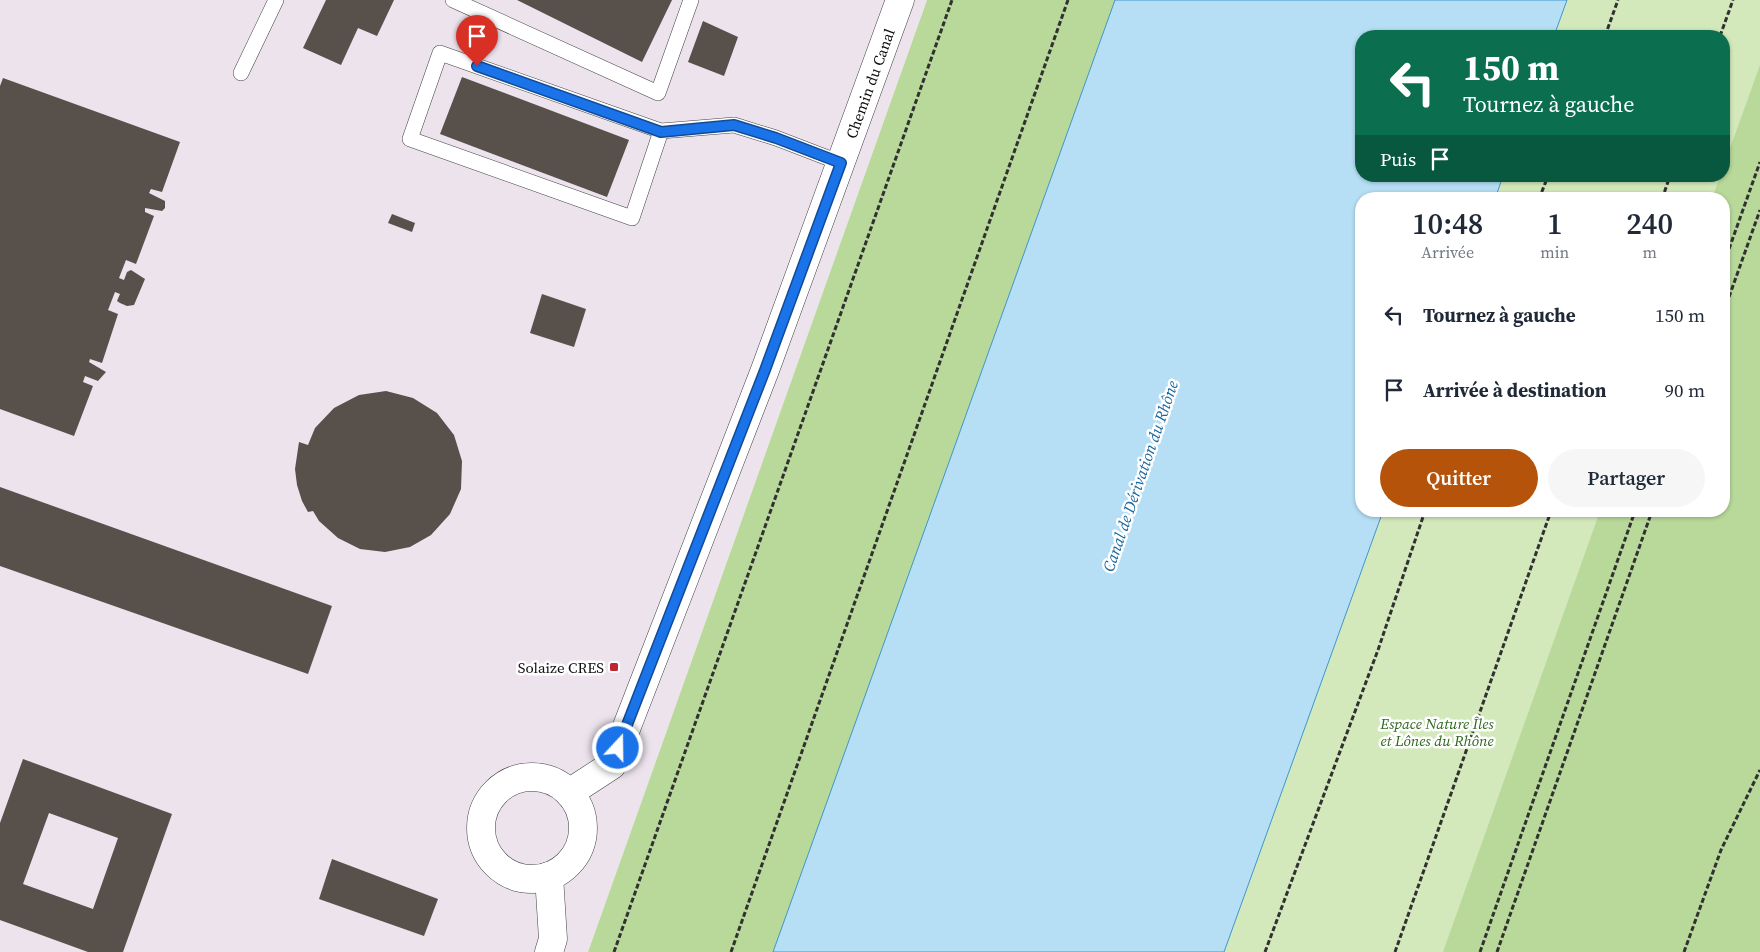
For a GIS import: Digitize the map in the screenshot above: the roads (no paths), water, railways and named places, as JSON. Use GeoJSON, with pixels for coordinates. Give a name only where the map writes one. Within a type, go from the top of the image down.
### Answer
{"type":"FeatureCollection","features":[{"type":"Feature","properties":{"kind":"street","name":"Chemin du Canal"},"geometry":{"type":"LineString","coordinates":[[569,793],[612,765],[765,370],[900,0]]}},
{"type":"Feature","properties":{"kind":"street"},"geometry":{"type":"LineString","coordinates":[[537,777],[560,785],[569,793],[579,807],[583,823],[582,840],[575,855],[564,868],[549,876],[534,879],[519,878],[504,872],[492,862],[484,848],[480,833],[481,818],[486,803],[496,791],[508,783],[522,778],[537,777]]}},
{"type":"Feature","properties":{"kind":"street"},"geometry":{"type":"LineString","coordinates":[[549,876],[553,939],[549,952]]}},
{"type":"Feature","properties":{"kind":"lane"},"geometry":{"type":"LineString","coordinates":[[241,73],[276,0]]}},
{"type":"Feature","properties":{"kind":"lane"},"geometry":{"type":"LineString","coordinates":[[453,0],[658,93],[692,0]]}},
{"type":"Feature","properties":{"kind":"lane"},"geometry":{"type":"LineString","coordinates":[[661,132],[632,218],[410,139],[440,53],[661,132],[734,125],[776,138],[841,163]]}},
{"type":"Feature","properties":{"kind":"water","name":"Canal de Dérivation du Rhône"},"geometry":{"type":"Polygon","coordinates":[[[1115,0],[1567,0],[1556,30],[1355,30],[1355,182],[1501,182],[1497,192],[1355,192],[1355,517],[1381,517],[1224,952],[773,952],[1115,0]]]}},
{"type":"Feature","properties":{"kind":"place","name":"Solaize CRES"},"geometry":{"type":"Point","coordinates":[614,667]}},
{"type":"Feature","properties":{"kind":"park label","name":"Espace Nature Îles et Lônes du Rhône"},"geometry":{"type":"Point","coordinates":[1437,732]}}]}
